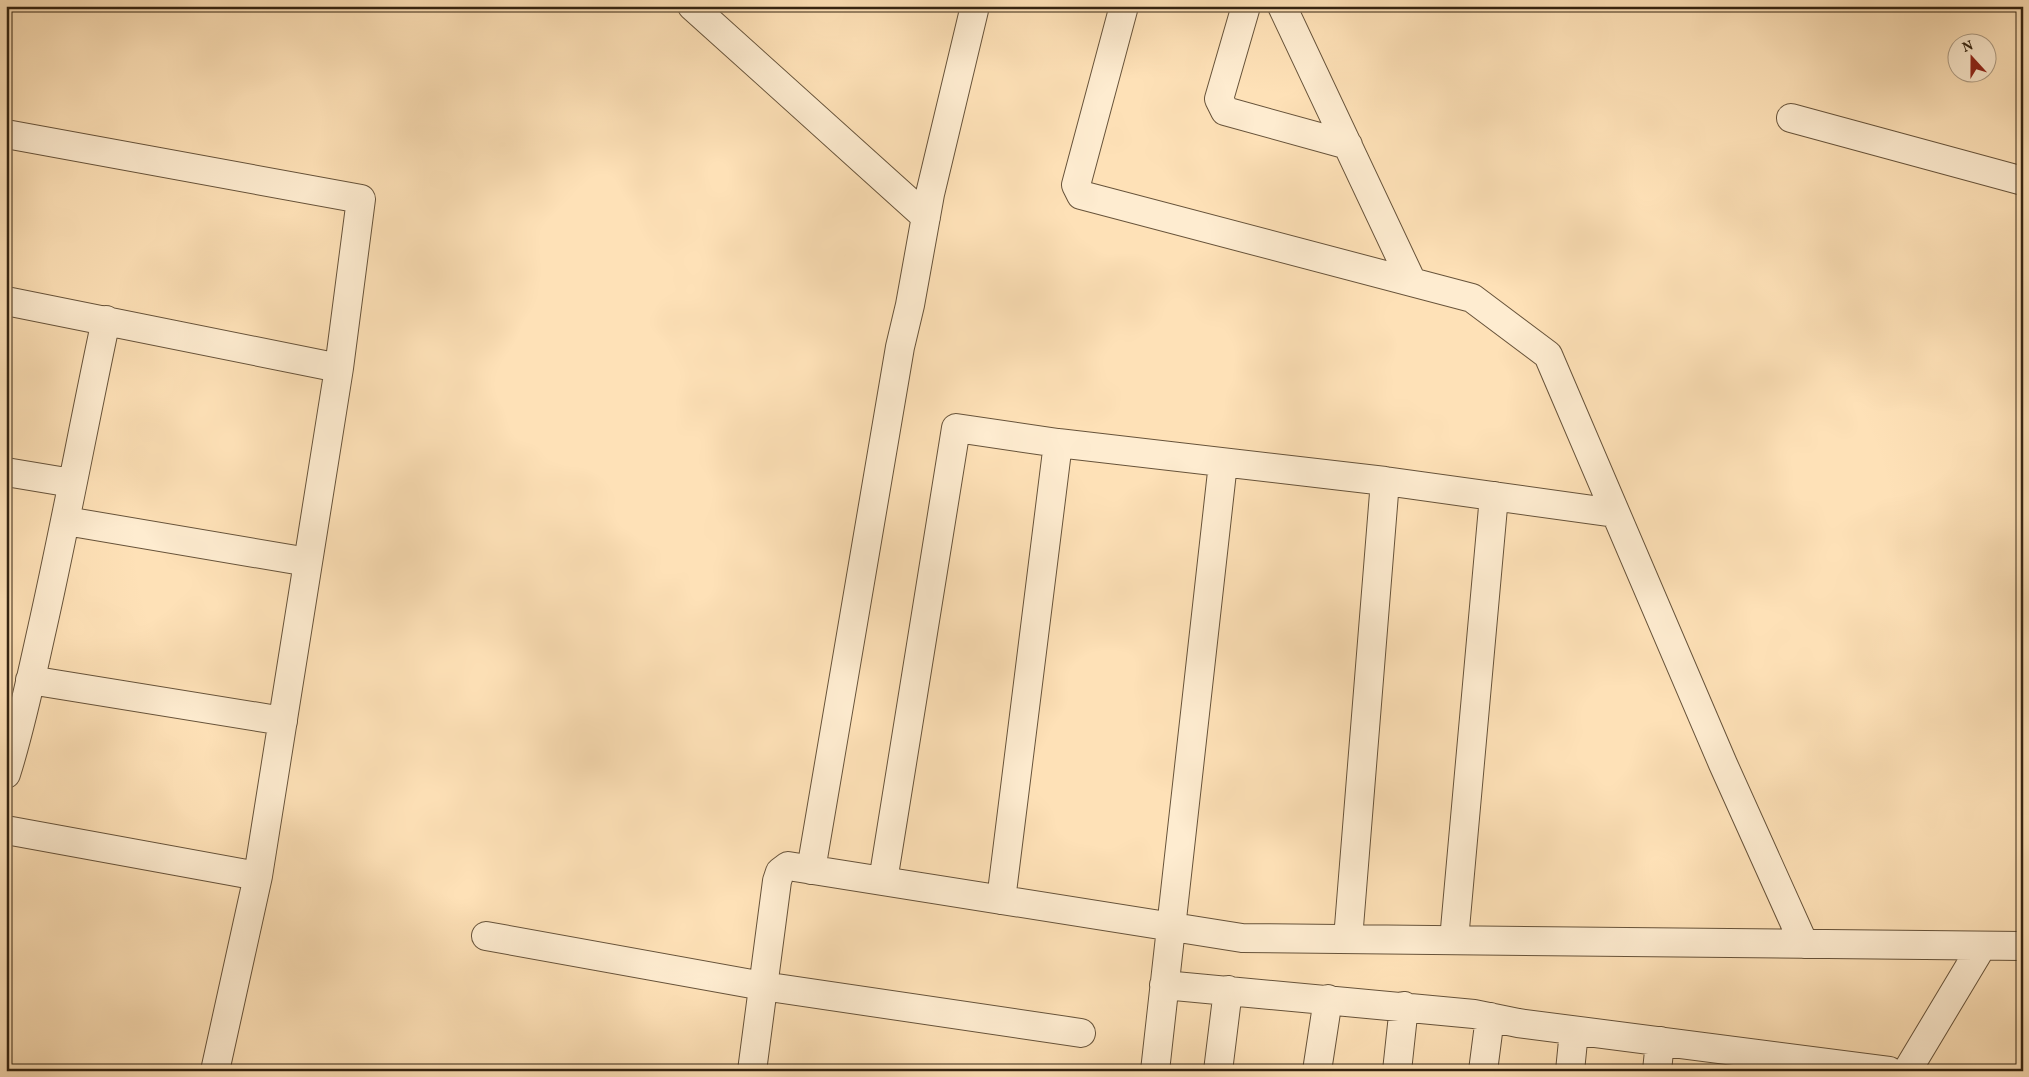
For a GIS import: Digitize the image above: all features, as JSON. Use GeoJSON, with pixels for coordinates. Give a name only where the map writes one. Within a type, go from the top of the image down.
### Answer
{"type":"FeatureCollection","features":[{"type":"Feature","properties":{"kind":"street"},"geometry":{"type":"LineString","coordinates":[[692,6],[926,217]]}},
{"type":"Feature","properties":{"kind":"street"},"geometry":{"type":"LineString","coordinates":[[812,870],[900,346],[910,305],[926,217],[974,6]]}},
{"type":"Feature","properties":{"kind":"street"},"geometry":{"type":"LineString","coordinates":[[1124,6],[1076,185],[1081,195],[1472,298],[1548,355],[1723,764],[1804,944]]}},
{"type":"Feature","properties":{"kind":"street"},"geometry":{"type":"LineString","coordinates":[[1246,6],[1219,99],[1225,111],[1348,145]]}},
{"type":"Feature","properties":{"kind":"street"},"geometry":{"type":"LineString","coordinates":[[1282,6],[1412,282]]}},
{"type":"Feature","properties":{"kind":"street"},"geometry":{"type":"LineString","coordinates":[[1791,118],[2023,181]]}},
{"type":"Feature","properties":{"kind":"street"},"geometry":{"type":"LineString","coordinates":[[6,134],[361,199],[339,368],[258,876],[215,1071]]}},
{"type":"Feature","properties":{"kind":"street"},"geometry":{"type":"LineString","coordinates":[[6,301],[339,368]]}},
{"type":"Feature","properties":{"kind":"street"},"geometry":{"type":"LineString","coordinates":[[6,774],[30,680],[66,521],[72,483],[106,320]]}},
{"type":"Feature","properties":{"kind":"street"},"geometry":{"type":"LineString","coordinates":[[883,881],[956,428],[1058,443],[1385,481],[1615,513]]}},
{"type":"Feature","properties":{"kind":"street"},"geometry":{"type":"LineString","coordinates":[[1001,900],[1058,443]]}},
{"type":"Feature","properties":{"kind":"street"},"geometry":{"type":"LineString","coordinates":[[1155,1071],[1223,463]]}},
{"type":"Feature","properties":{"kind":"street"},"geometry":{"type":"LineString","coordinates":[[6,472],[72,483]]}},
{"type":"Feature","properties":{"kind":"street"},"geometry":{"type":"LineString","coordinates":[[1348,939],[1385,481]]}},
{"type":"Feature","properties":{"kind":"street"},"geometry":{"type":"LineString","coordinates":[[1454,940],[1494,496]]}},
{"type":"Feature","properties":{"kind":"street"},"geometry":{"type":"LineString","coordinates":[[66,521],[308,562]]}},
{"type":"Feature","properties":{"kind":"street"},"geometry":{"type":"LineString","coordinates":[[30,680],[283,721]]}},
{"type":"Feature","properties":{"kind":"street"},"geometry":{"type":"LineString","coordinates":[[6,830],[258,876]]}},
{"type":"Feature","properties":{"kind":"street"},"geometry":{"type":"LineString","coordinates":[[752,1071],[777,881],[780,872],[788,866],[1242,938],[2023,946]]}},
{"type":"Feature","properties":{"kind":"street"},"geometry":{"type":"LineString","coordinates":[[486,936],[763,986],[1080,1033]]}},
{"type":"Feature","properties":{"kind":"street"},"geometry":{"type":"LineString","coordinates":[[1907,1071],[1982,946]]}},
{"type":"Feature","properties":{"kind":"street"},"geometry":{"type":"LineString","coordinates":[[1164,985],[1404,1006],[1490,1017],[1574,1031],[1660,1041],[1741,1061],[1889,1071]]}},
{"type":"Feature","properties":{"kind":"street"},"geometry":{"type":"LineString","coordinates":[[1218,1071],[1228,990]]}},
{"type":"Feature","properties":{"kind":"street"},"geometry":{"type":"LineString","coordinates":[[1318,1071],[1328,999]]}},
{"type":"Feature","properties":{"kind":"street"},"geometry":{"type":"LineString","coordinates":[[1397,1071],[1404,1006]]}},
{"type":"Feature","properties":{"kind":"street"},"geometry":{"type":"LineString","coordinates":[[1483,1071],[1490,1017]]}},
{"type":"Feature","properties":{"kind":"street"},"geometry":{"type":"LineString","coordinates":[[1570,1071],[1574,1031]]}},
{"type":"Feature","properties":{"kind":"street"},"geometry":{"type":"LineString","coordinates":[[1657,1071],[1660,1041]]}}]}
